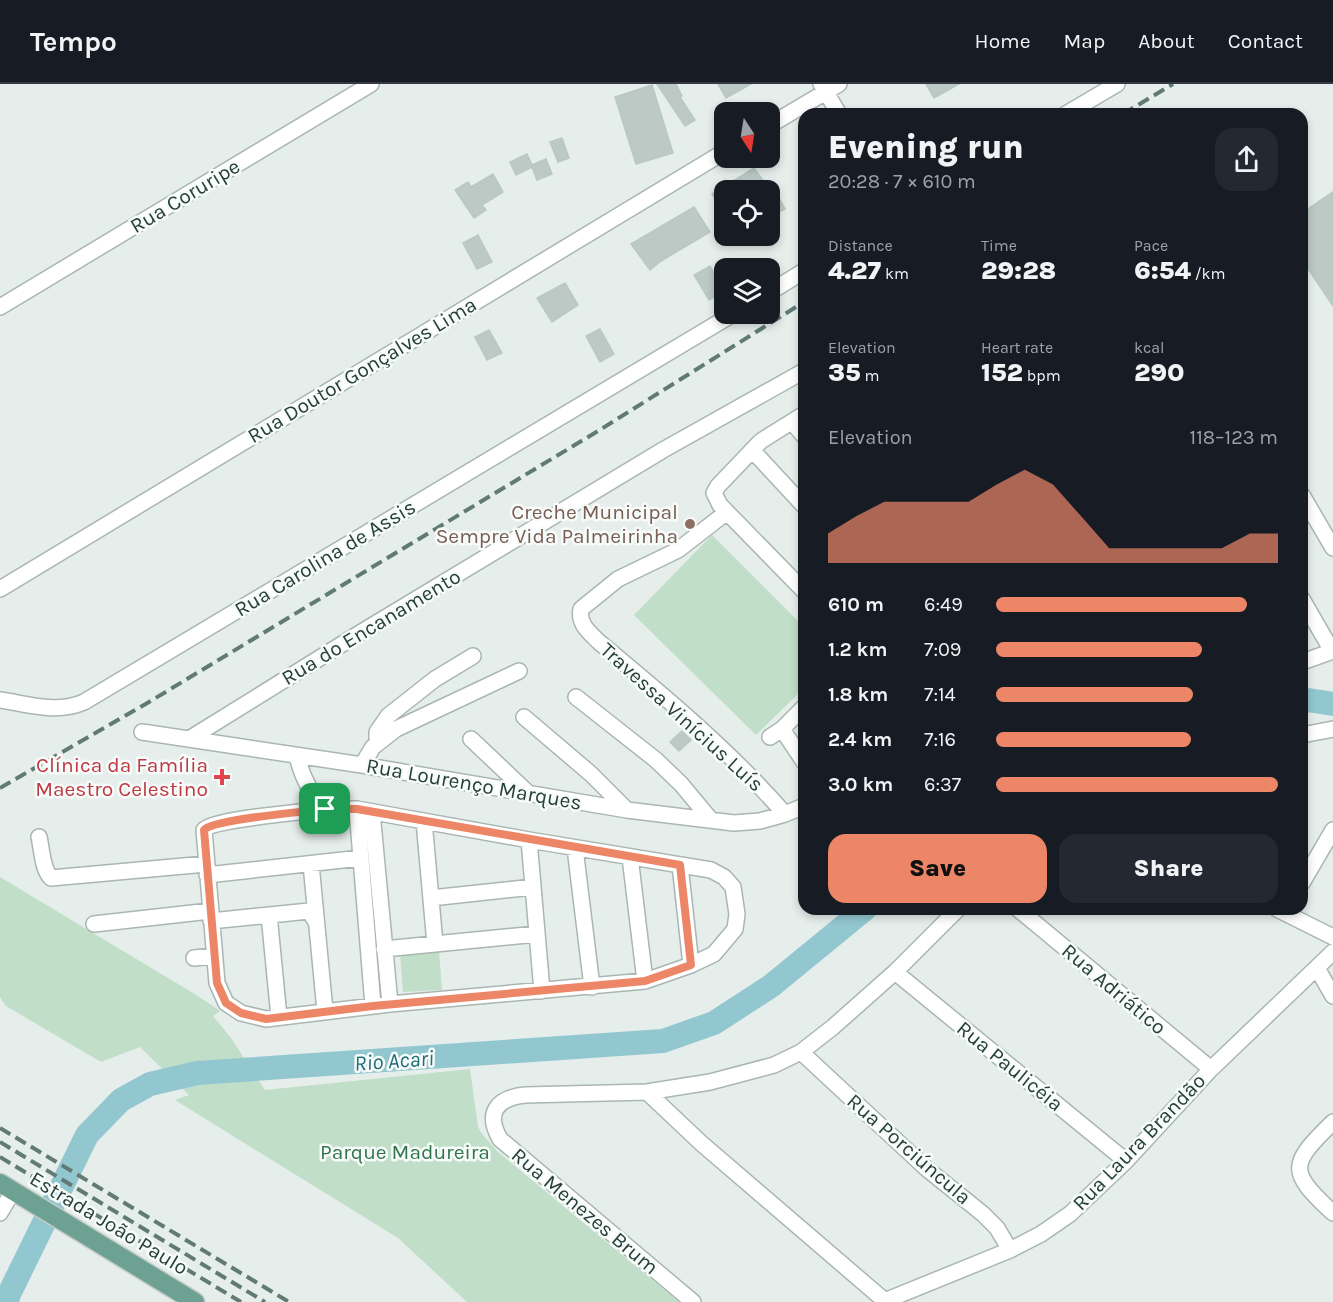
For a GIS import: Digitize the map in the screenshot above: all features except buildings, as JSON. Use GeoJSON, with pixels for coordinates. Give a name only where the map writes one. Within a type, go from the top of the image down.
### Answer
{"type":"FeatureCollection","features":[{"type":"Feature","properties":{"kind":"main road","name":"Estrada João Paulo"},"geometry":{"type":"LineString","coordinates":[[12,1191],[195,1302]]}},
{"type":"Feature","properties":{"kind":"street","name":"Rua Coruripe"},"geometry":{"type":"LineString","coordinates":[[0,307],[371,84]]}},
{"type":"Feature","properties":{"kind":"street"},"geometry":{"type":"LineString","coordinates":[[1076,108],[1117,84]]}},
{"type":"Feature","properties":{"kind":"street"},"geometry":{"type":"LineString","coordinates":[[780,119],[829,87],[836,108]]}},
{"type":"Feature","properties":{"kind":"street","name":"Rua Doutor Gonçalves Lima"},"geometry":{"type":"LineString","coordinates":[[0,589],[714,158]]}},
{"type":"Feature","properties":{"kind":"street"},"geometry":{"type":"LineString","coordinates":[[780,286],[798,275]]}},
{"type":"Feature","properties":{"kind":"street","name":"Rua Carolina de Assis"},"geometry":{"type":"LineString","coordinates":[[0,700],[54,708],[70,708],[104,691],[716,324]]}},
{"type":"Feature","properties":{"kind":"street","name":"Rua do Encanamento"},"geometry":{"type":"LineString","coordinates":[[189,739],[351,638],[681,440],[798,374]]}},
{"type":"Feature","properties":{"kind":"street"},"geometry":{"type":"LineString","coordinates":[[798,418],[761,441],[714,493],[727,512],[798,585]]}},
{"type":"Feature","properties":{"kind":"street"},"geometry":{"type":"LineString","coordinates":[[752,450],[798,500]]}},
{"type":"Feature","properties":{"kind":"street"},"geometry":{"type":"LineString","coordinates":[[1308,505],[1333,548]]}},
{"type":"Feature","properties":{"kind":"street","name":"Travessa Vinícius Luís"},"geometry":{"type":"LineString","coordinates":[[727,512],[678,550],[618,579],[581,609],[580,619],[584,627],[599,642],[704,730],[758,783],[785,814]]}},
{"type":"Feature","properties":{"kind":"street"},"geometry":{"type":"LineString","coordinates":[[1308,609],[1333,651],[1308,660]]}},
{"type":"Feature","properties":{"kind":"street"},"geometry":{"type":"LineString","coordinates":[[377,744],[377,732],[388,716],[435,679],[473,656]]}},
{"type":"Feature","properties":{"kind":"street"},"geometry":{"type":"LineString","coordinates":[[362,765],[373,747],[396,729],[519,671]]}},
{"type":"Feature","properties":{"kind":"street"},"geometry":{"type":"LineString","coordinates":[[576,697],[656,760],[681,784],[711,820]]}},
{"type":"Feature","properties":{"kind":"street"},"geometry":{"type":"LineString","coordinates":[[798,713],[776,733],[798,756]]}},
{"type":"Feature","properties":{"kind":"street"},"geometry":{"type":"LineString","coordinates":[[524,717],[591,774],[627,810]]}},
{"type":"Feature","properties":{"kind":"street"},"geometry":{"type":"LineString","coordinates":[[1308,734],[1333,729]]}},
{"type":"Feature","properties":{"kind":"street","name":"Rua Lourenço Marques"},"geometry":{"type":"LineString","coordinates":[[142,732],[362,765],[627,810],[734,823],[760,821],[798,809]]}},
{"type":"Feature","properties":{"kind":"street"},"geometry":{"type":"LineString","coordinates":[[471,739],[527,792]]}},
{"type":"Feature","properties":{"kind":"street"},"geometry":{"type":"LineString","coordinates":[[297,756],[303,778],[311,794],[325,809]]}},
{"type":"Feature","properties":{"kind":"street"},"geometry":{"type":"LineString","coordinates":[[325,809],[365,810],[711,870],[724,877],[733,887],[736,901],[735,929],[714,954],[691,965],[645,981],[390,1004],[266,1019],[251,1017],[226,1003],[217,983],[203,834],[207,827],[226,822],[325,809]]}},
{"type":"Feature","properties":{"kind":"street"},"geometry":{"type":"LineString","coordinates":[[365,810],[361,858],[373,1006]]}},
{"type":"Feature","properties":{"kind":"street"},"geometry":{"type":"LineString","coordinates":[[365,810],[390,1004]]}},
{"type":"Feature","properties":{"kind":"street"},"geometry":{"type":"LineString","coordinates":[[424,821],[435,944]]}},
{"type":"Feature","properties":{"kind":"street"},"geometry":{"type":"LineString","coordinates":[[1308,873],[1333,830]]}},
{"type":"Feature","properties":{"kind":"street"},"geometry":{"type":"LineString","coordinates":[[39,837],[47,875],[51,878],[311,864],[361,858]]}},
{"type":"Feature","properties":{"kind":"street"},"geometry":{"type":"LineString","coordinates":[[529,840],[542,991]]}},
{"type":"Feature","properties":{"kind":"street"},"geometry":{"type":"LineString","coordinates":[[576,848],[592,987]]}},
{"type":"Feature","properties":{"kind":"street"},"geometry":{"type":"LineString","coordinates":[[630,857],[645,981]]}},
{"type":"Feature","properties":{"kind":"street"},"geometry":{"type":"LineString","coordinates":[[311,864],[325,1011]]}},
{"type":"Feature","properties":{"kind":"street"},"geometry":{"type":"LineString","coordinates":[[680,865],[691,965]]}},
{"type":"Feature","properties":{"kind":"street"},"geometry":{"type":"LineString","coordinates":[[431,898],[533,887]]}},
{"type":"Feature","properties":{"kind":"street"},"geometry":{"type":"LineString","coordinates":[[94,924],[309,911],[315,920]]}},
{"type":"Feature","properties":{"kind":"street"},"geometry":{"type":"LineString","coordinates":[[269,915],[279,1017]]}},
{"type":"Feature","properties":{"kind":"street"},"geometry":{"type":"LineString","coordinates":[[647,1092],[710,1082],[742,1074],[774,1065],[801,1053],[895,972],[952,915]]}},
{"type":"Feature","properties":{"kind":"street","name":"Rua Adriático"},"geometry":{"type":"LineString","coordinates":[[1025,915],[1211,1069]]}},
{"type":"Feature","properties":{"kind":"street"},"geometry":{"type":"LineString","coordinates":[[1289,915],[1333,937]]}},
{"type":"Feature","properties":{"kind":"street"},"geometry":{"type":"LineString","coordinates":[[384,949],[537,934]]}},
{"type":"Feature","properties":{"kind":"street","name":"Rua Laura Brandão"},"geometry":{"type":"LineString","coordinates":[[883,1301],[1010,1250],[1041,1234],[1070,1214],[1126,1161],[1211,1069],[1333,952]]}},
{"type":"Feature","properties":{"kind":"street"},"geometry":{"type":"LineString","coordinates":[[194,958],[214,956]]}},
{"type":"Feature","properties":{"kind":"street"},"geometry":{"type":"LineString","coordinates":[[1317,968],[1333,996]]}},
{"type":"Feature","properties":{"kind":"street","name":"Rua Paulicéia"},"geometry":{"type":"LineString","coordinates":[[895,972],[1126,1161]]}},
{"type":"Feature","properties":{"kind":"street","name":"Rua Porciúncula"},"geometry":{"type":"LineString","coordinates":[[801,1053],[927,1169],[983,1214],[997,1228],[1010,1250]]}},
{"type":"Feature","properties":{"kind":"street"},"geometry":{"type":"LineString","coordinates":[[647,1092],[701,1143],[883,1301]]}},
{"type":"Feature","properties":{"kind":"street","name":"Rua Menezes Brum"},"geometry":{"type":"LineString","coordinates":[[647,1092],[513,1096],[500,1103],[495,1112],[494,1127],[500,1139],[693,1302]]}},
{"type":"Feature","properties":{"kind":"street"},"geometry":{"type":"LineString","coordinates":[[1333,1122],[1311,1143],[1301,1158],[1299,1166],[1301,1178],[1307,1189],[1333,1213]]}},
{"type":"Feature","properties":{"kind":"street"},"geometry":{"type":"LineString","coordinates":[[0,1213],[12,1191]]}},
{"type":"Feature","properties":{"kind":"green space"},"geometry":{"type":"Polygon","coordinates":[[[712,535],[798,621],[798,694],[756,735],[634,615],[712,535]]]}},
{"type":"Feature","properties":{"kind":"green space","name":"Parque Madureira"},"geometry":{"type":"Polygon","coordinates":[[[0,877],[220,1011],[213,1016],[231,1038],[265,1090],[470,1069],[478,1127],[498,1152],[679,1302],[467,1302],[398,1238],[175,1100],[189,1095],[140,1047],[101,1062],[6,1006],[0,997],[0,877]]]}},
{"type":"Feature","properties":{"kind":"green space"},"geometry":{"type":"Polygon","coordinates":[[[439,950],[442,990],[403,992],[400,953],[439,950]]]}},
{"type":"Feature","properties":{"kind":"waterway","name":"Rio Acari"},"geometry":{"type":"LineString","coordinates":[[1308,700],[1333,704]]}},
{"type":"Feature","properties":{"kind":"waterway","name":"Rio Acari"},"geometry":{"type":"LineString","coordinates":[[7,1302],[87,1135],[121,1100],[150,1084],[197,1073],[663,1041],[714,1023],[771,986],[858,915]]}},
{"type":"Feature","properties":{"kind":"railway"},"geometry":{"type":"LineString","coordinates":[[1133,108],[1173,84]]}},
{"type":"Feature","properties":{"kind":"railway"},"geometry":{"type":"LineString","coordinates":[[0,788],[144,705],[598,431],[798,306]]}},
{"type":"Feature","properties":{"kind":"railway"},"geometry":{"type":"LineString","coordinates":[[0,1128],[289,1302]]}},
{"type":"Feature","properties":{"kind":"railway"},"geometry":{"type":"LineString","coordinates":[[0,1142],[265,1302]]}},
{"type":"Feature","properties":{"kind":"railway"},"geometry":{"type":"LineString","coordinates":[[0,1157],[241,1302]]}},
{"type":"Feature","properties":{"kind":"place","name":"Creche Municipal Sempre Vida Palmeirinha"},"geometry":{"type":"Point","coordinates":[690,524]}},
{"type":"Feature","properties":{"kind":"place","name":"Clínica da Família Maestro Celestino"},"geometry":{"type":"Point","coordinates":[222,777]}},
{"type":"Feature","properties":{"kind":"route"},"geometry":{"type":"LineString","coordinates":[[325,809],[357,809],[680,865],[691,965],[645,981],[592,987],[390,1004],[266,1019],[241,1013],[226,1003],[217,983],[204,830],[215,824],[226,822],[325,809]]}}]}
